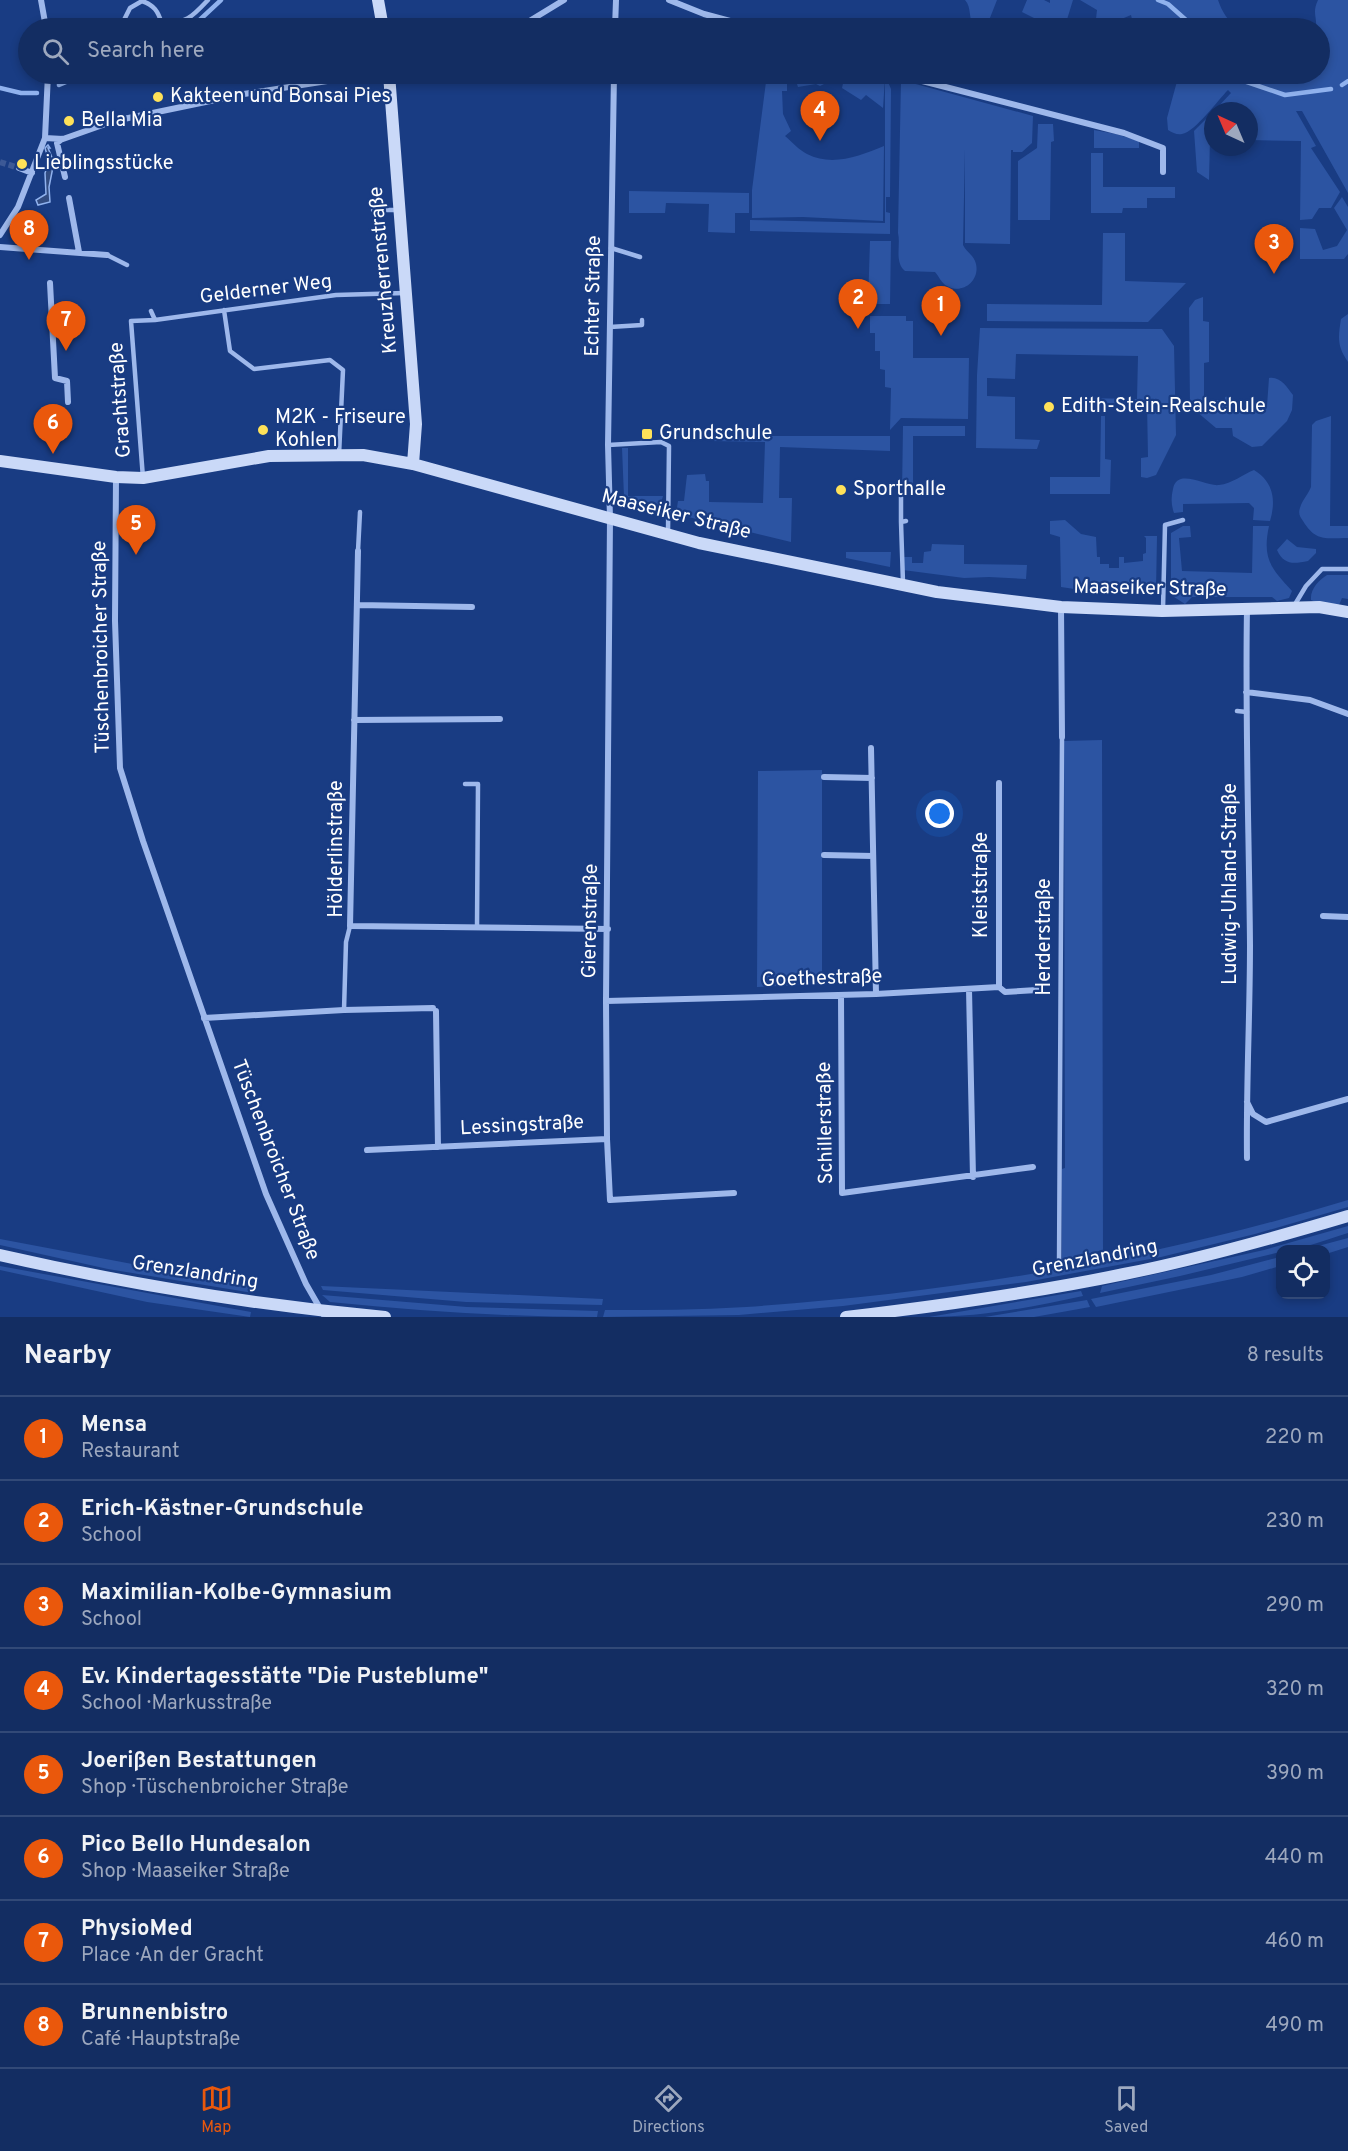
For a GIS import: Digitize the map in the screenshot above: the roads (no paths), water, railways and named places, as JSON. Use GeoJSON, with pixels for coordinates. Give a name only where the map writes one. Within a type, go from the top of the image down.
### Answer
{"type":"FeatureCollection","features":[{"type":"Feature","properties":{"kind":"street"},"geometry":{"type":"LineString","coordinates":[[41,0],[44,18]]}},
{"type":"Feature","properties":{"kind":"street"},"geometry":{"type":"LineString","coordinates":[[378,0],[381,18]]}},
{"type":"Feature","properties":{"kind":"street"},"geometry":{"type":"LineString","coordinates":[[534,18],[564,0]]}},
{"type":"Feature","properties":{"kind":"street"},"geometry":{"type":"LineString","coordinates":[[615,18],[616,0]]}},
{"type":"Feature","properties":{"kind":"street"},"geometry":{"type":"LineString","coordinates":[[669,0],[719,18]]}},
{"type":"Feature","properties":{"kind":"street"},"geometry":{"type":"LineString","coordinates":[[0,235],[18,207],[45,138],[48,84]]}},
{"type":"Feature","properties":{"kind":"street"},"geometry":{"type":"LineString","coordinates":[[45,138],[60,141],[114,121],[244,94],[308,84]]}},
{"type":"Feature","properties":{"kind":"street","name":"Kreuzherrenstraße"},"geometry":{"type":"LineString","coordinates":[[390,84],[416,424],[413,464]]}},
{"type":"Feature","properties":{"kind":"street","name":"Echter Straße"},"geometry":{"type":"LineString","coordinates":[[610,518],[608,445],[614,84]]}},
{"type":"Feature","properties":{"kind":"street"},"geometry":{"type":"LineString","coordinates":[[934,84],[1124,133],[1163,148],[1163,172]]}},
{"type":"Feature","properties":{"kind":"street"},"geometry":{"type":"LineString","coordinates":[[60,141],[64,177]]}},
{"type":"Feature","properties":{"kind":"street"},"geometry":{"type":"LineString","coordinates":[[19,168],[32,173]]}},
{"type":"Feature","properties":{"kind":"street"},"geometry":{"type":"LineString","coordinates":[[69,198],[81,253]]}},
{"type":"Feature","properties":{"kind":"street"},"geometry":{"type":"LineString","coordinates":[[0,247],[49,253],[107,255]]}},
{"type":"Feature","properties":{"kind":"street"},"geometry":{"type":"LineString","coordinates":[[50,283],[55,378],[67,381],[68,402]]}},
{"type":"Feature","properties":{"kind":"street","name":"Maaseiker Straße"},"geometry":{"type":"LineString","coordinates":[[0,461],[116,477],[143,477],[269,456],[363,455],[413,464],[699,543],[937,592],[1061,607],[1162,612],[1293,608],[1319,608],[1348,612]]}},
{"type":"Feature","properties":{"kind":"street","name":"Tüschenbroicher Straße"},"geometry":{"type":"LineString","coordinates":[[116,477],[115,621],[120,768],[266,1194],[288,1246],[323,1314]]}},
{"type":"Feature","properties":{"kind":"street","name":"Gierenstraße"},"geometry":{"type":"LineString","coordinates":[[610,518],[606,1000],[610,1200],[734,1193]]}},
{"type":"Feature","properties":{"kind":"street","name":"Hölderlinstraße"},"geometry":{"type":"LineString","coordinates":[[358,551],[350,926],[608,929]]}},
{"type":"Feature","properties":{"kind":"street"},"geometry":{"type":"LineString","coordinates":[[358,605],[472,608]]}},
{"type":"Feature","properties":{"kind":"street","name":"Herderstraße"},"geometry":{"type":"LineString","coordinates":[[1061,607],[1062,737]]}},
{"type":"Feature","properties":{"kind":"street","name":"Ludwig-Uhland-Straße"},"geometry":{"type":"LineString","coordinates":[[1247,609],[1250,947],[1247,1158]]}},
{"type":"Feature","properties":{"kind":"street"},"geometry":{"type":"LineString","coordinates":[[1246,692],[1310,700],[1348,714]]}},
{"type":"Feature","properties":{"kind":"street"},"geometry":{"type":"LineString","coordinates":[[354,720],[500,719]]}},
{"type":"Feature","properties":{"kind":"street"},"geometry":{"type":"LineString","coordinates":[[871,748],[876,994]]}},
{"type":"Feature","properties":{"kind":"street"},"geometry":{"type":"LineString","coordinates":[[824,777],[872,778]]}},
{"type":"Feature","properties":{"kind":"street","name":"Kleiststraße"},"geometry":{"type":"LineString","coordinates":[[999,783],[999,987]]}},
{"type":"Feature","properties":{"kind":"street"},"geometry":{"type":"LineString","coordinates":[[824,855],[873,856]]}},
{"type":"Feature","properties":{"kind":"street"},"geometry":{"type":"LineString","coordinates":[[1323,916],[1348,917]]}},
{"type":"Feature","properties":{"kind":"street","name":"Goethestraße"},"geometry":{"type":"LineString","coordinates":[[606,1000],[876,994],[999,987],[1005,992],[1037,990]]}},
{"type":"Feature","properties":{"kind":"street"},"geometry":{"type":"LineString","coordinates":[[969,988],[973,1177]]}},
{"type":"Feature","properties":{"kind":"street","name":"Schillerstraße"},"geometry":{"type":"LineString","coordinates":[[840,995],[842,1193],[973,1177],[1033,1167]]}},
{"type":"Feature","properties":{"kind":"street"},"geometry":{"type":"LineString","coordinates":[[204,1018],[344,1010]]}},
{"type":"Feature","properties":{"kind":"street","name":"Lessingstraße"},"geometry":{"type":"LineString","coordinates":[[344,1010],[434,1010],[438,1147]]}},
{"type":"Feature","properties":{"kind":"street"},"geometry":{"type":"LineString","coordinates":[[1246,1102],[1253,1114],[1266,1122],[1348,1099]]}},
{"type":"Feature","properties":{"kind":"street","name":"Lessingstraße"},"geometry":{"type":"LineString","coordinates":[[367,1150],[607,1139]]}},
{"type":"Feature","properties":{"kind":"street","name":"Grenzlandring"},"geometry":{"type":"LineString","coordinates":[[846,1317],[990,1298],[1123,1275],[1247,1246],[1348,1216]]}},
{"type":"Feature","properties":{"kind":"street","name":"Grenzlandring"},"geometry":{"type":"LineString","coordinates":[[0,1255],[85,1274],[203,1295],[323,1314],[385,1317]]}},
{"type":"Feature","properties":{"kind":"lane"},"geometry":{"type":"LineString","coordinates":[[191,18],[208,0]]}},
{"type":"Feature","properties":{"kind":"lane"},"geometry":{"type":"LineString","coordinates":[[125,18],[130,8],[142,1],[151,4],[160,18]]}},
{"type":"Feature","properties":{"kind":"lane"},"geometry":{"type":"LineString","coordinates":[[373,210],[398,210]]}},
{"type":"Feature","properties":{"kind":"lane"},"geometry":{"type":"LineString","coordinates":[[611,248],[640,256]]}},
{"type":"Feature","properties":{"kind":"lane"},"geometry":{"type":"LineString","coordinates":[[107,255],[127,265]]}},
{"type":"Feature","properties":{"kind":"lane"},"geometry":{"type":"LineString","coordinates":[[367,287],[367,294]]}},
{"type":"Feature","properties":{"kind":"lane","name":"Gelderner Weg"},"geometry":{"type":"LineString","coordinates":[[131,321],[155,320],[336,295],[405,293]]}},
{"type":"Feature","properties":{"kind":"lane"},"geometry":{"type":"LineString","coordinates":[[224,310],[230,351],[254,369],[330,360],[344,370],[339,454]]}},
{"type":"Feature","properties":{"kind":"lane"},"geometry":{"type":"LineString","coordinates":[[151,311],[155,320]]}},
{"type":"Feature","properties":{"kind":"lane"},"geometry":{"type":"LineString","coordinates":[[610,327],[642,325],[642,320]]}},
{"type":"Feature","properties":{"kind":"lane","name":"Grachtstraße"},"geometry":{"type":"LineString","coordinates":[[131,321],[143,477]]}},
{"type":"Feature","properties":{"kind":"lane"},"geometry":{"type":"LineString","coordinates":[[608,445],[661,442],[669,446],[668,533]]}},
{"type":"Feature","properties":{"kind":"lane"},"geometry":{"type":"LineString","coordinates":[[901,496],[904,521],[903,585]]}},
{"type":"Feature","properties":{"kind":"lane"},"geometry":{"type":"LineString","coordinates":[[358,551],[360,512]]}},
{"type":"Feature","properties":{"kind":"lane"},"geometry":{"type":"LineString","coordinates":[[1162,612],[1166,525],[1183,520]]}},
{"type":"Feature","properties":{"kind":"lane"},"geometry":{"type":"LineString","coordinates":[[1293,608],[1306,586],[1322,569],[1348,568]]}},
{"type":"Feature","properties":{"kind":"lane"},"geometry":{"type":"LineString","coordinates":[[1237,711],[1247,712]]}},
{"type":"Feature","properties":{"kind":"lane","name":"Herderstraße"},"geometry":{"type":"LineString","coordinates":[[1059,1268],[1062,737]]}},
{"type":"Feature","properties":{"kind":"lane"},"geometry":{"type":"LineString","coordinates":[[465,784],[478,784],[477,927]]}},
{"type":"Feature","properties":{"kind":"lane"},"geometry":{"type":"LineString","coordinates":[[344,1010],[346,942],[350,926]]}},
{"type":"Feature","properties":{"kind":"waterway"},"geometry":{"type":"LineString","coordinates":[[202,18],[221,0]]}},
{"type":"Feature","properties":{"kind":"waterway"},"geometry":{"type":"LineString","coordinates":[[1158,0],[1168,4],[1184,18]]}},
{"type":"Feature","properties":{"kind":"waterway"},"geometry":{"type":"LineString","coordinates":[[1342,85],[1348,81]]}},
{"type":"Feature","properties":{"kind":"waterway"},"geometry":{"type":"LineString","coordinates":[[1253,84],[1285,95],[1331,89]]}},
{"type":"Feature","properties":{"kind":"waterway"},"geometry":{"type":"LineString","coordinates":[[0,88],[21,93],[37,93]]}},
{"type":"Feature","properties":{"kind":"tunnel"},"geometry":{"type":"LineString","coordinates":[[0,162],[19,168]]}},
{"type":"Feature","properties":{"kind":"place","name":"Kakteen und Bonsai Pies"},"geometry":{"type":"Point","coordinates":[158,97]}},
{"type":"Feature","properties":{"kind":"place","name":"Bella Mia"},"geometry":{"type":"Point","coordinates":[69,121]}},
{"type":"Feature","properties":{"kind":"place","name":"Ev. Kindertagesstätte \"Die Pusteblume\""},"geometry":{"type":"Point","coordinates":[820,141]}},
{"type":"Feature","properties":{"kind":"place","name":"Lieblingsstücke"},"geometry":{"type":"Point","coordinates":[22,164]}},
{"type":"Feature","properties":{"kind":"place","name":"Brunnenbistro"},"geometry":{"type":"Point","coordinates":[29,260]}},
{"type":"Feature","properties":{"kind":"place","name":"Maximilian-Kolbe-Gymnasium"},"geometry":{"type":"Point","coordinates":[1274,274]}},
{"type":"Feature","properties":{"kind":"place","name":"Erich-Kästner-Grundschule"},"geometry":{"type":"Point","coordinates":[858,329]}},
{"type":"Feature","properties":{"kind":"place","name":"Mensa"},"geometry":{"type":"Point","coordinates":[941,336]}},
{"type":"Feature","properties":{"kind":"place","name":"PhysioMed"},"geometry":{"type":"Point","coordinates":[66,351]}},
{"type":"Feature","properties":{"kind":"place","name":"Edith-Stein-Realschule"},"geometry":{"type":"Point","coordinates":[1049,407]}},
{"type":"Feature","properties":{"kind":"place","name":"M2K - Friseure Kohlen"},"geometry":{"type":"Point","coordinates":[263,430]}},
{"type":"Feature","properties":{"kind":"place","name":"Grundschule"},"geometry":{"type":"Point","coordinates":[647,434]}},
{"type":"Feature","properties":{"kind":"place","name":"Pico Bello Hundesalon"},"geometry":{"type":"Point","coordinates":[53,454]}},
{"type":"Feature","properties":{"kind":"place","name":"Sporthalle"},"geometry":{"type":"Point","coordinates":[841,490]}},
{"type":"Feature","properties":{"kind":"place","name":"Joerißen Bestattungen"},"geometry":{"type":"Point","coordinates":[136,555]}}]}
